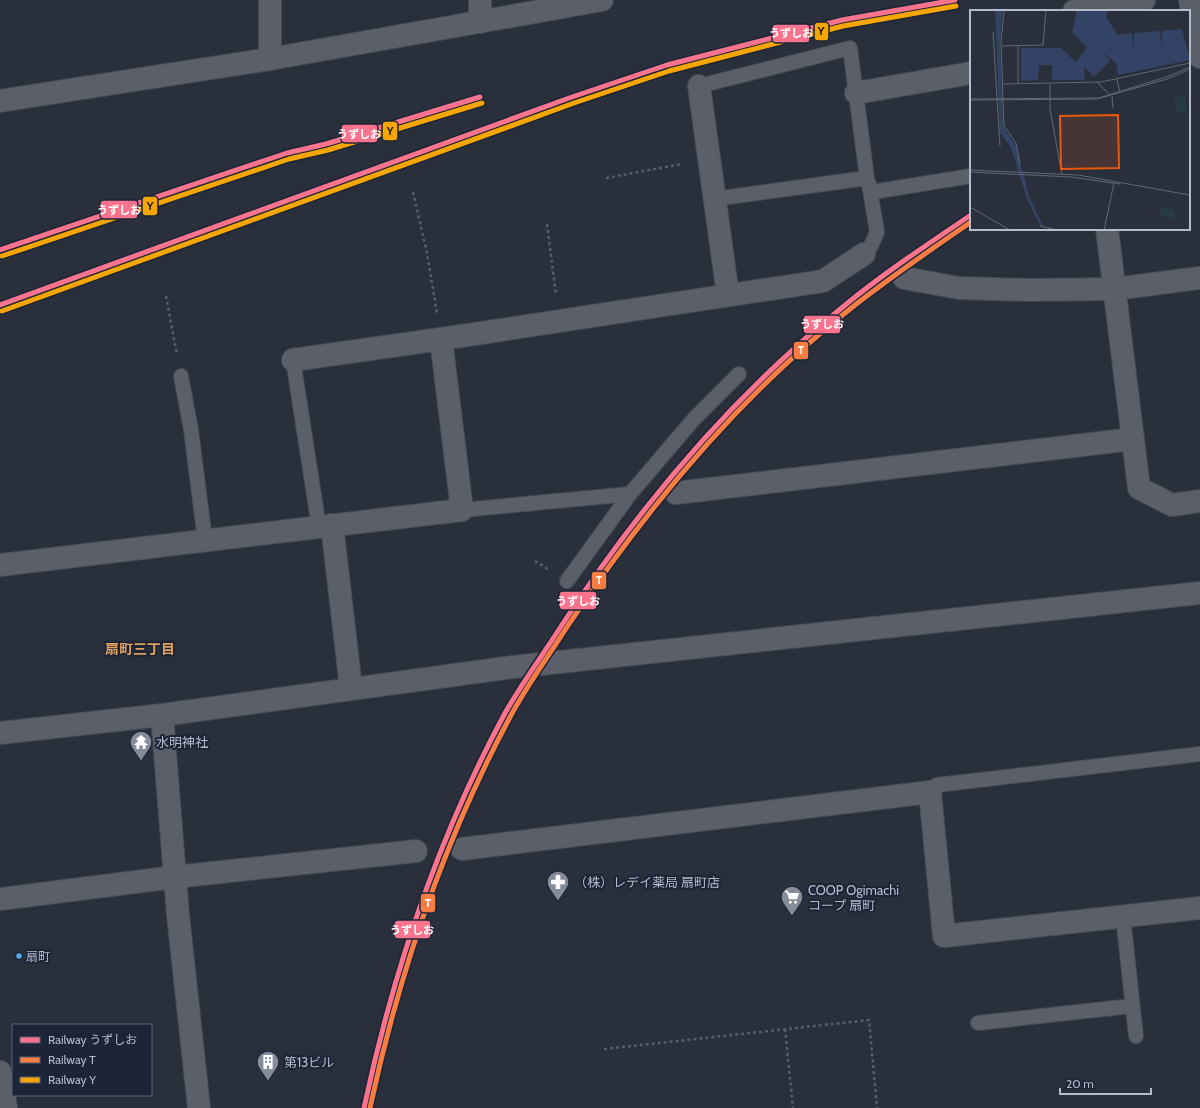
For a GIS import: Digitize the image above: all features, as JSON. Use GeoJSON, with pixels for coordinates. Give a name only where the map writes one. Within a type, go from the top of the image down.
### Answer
{"type":"FeatureCollection","features":[{"type":"Feature","properties":{"kind":"street"},"geometry":{"type":"LineString","coordinates":[[270,0],[270,59]]}},
{"type":"Feature","properties":{"kind":"street"},"geometry":{"type":"LineString","coordinates":[[480,0],[480,22]]}},
{"type":"Feature","properties":{"kind":"street"},"geometry":{"type":"LineString","coordinates":[[0,101],[270,59],[602,0]]}},
{"type":"Feature","properties":{"kind":"street"},"geometry":{"type":"LineString","coordinates":[[1080,10],[1144,0]]}},
{"type":"Feature","properties":{"kind":"street"},"geometry":{"type":"LineString","coordinates":[[1190,0],[1200,57]]}},
{"type":"Feature","properties":{"kind":"street"},"geometry":{"type":"LineString","coordinates":[[856,93],[970,73]]}},
{"type":"Feature","properties":{"kind":"street"},"geometry":{"type":"LineString","coordinates":[[699,86],[728,295]]}},
{"type":"Feature","properties":{"kind":"street"},"geometry":{"type":"LineString","coordinates":[[1107,230],[1139,488],[1172,505],[1200,501]]}},
{"type":"Feature","properties":{"kind":"street"},"geometry":{"type":"LineString","coordinates":[[293,360],[823,281],[864,254]]}},
{"type":"Feature","properties":{"kind":"street"},"geometry":{"type":"LineString","coordinates":[[904,278],[959,288],[1030,290],[1114,289],[1200,278]]}},
{"type":"Feature","properties":{"kind":"street"},"geometry":{"type":"LineString","coordinates":[[0,565],[462,510],[441,339]]}},
{"type":"Feature","properties":{"kind":"street"},"geometry":{"type":"LineString","coordinates":[[676,493],[1133,439]]}},
{"type":"Feature","properties":{"kind":"street"},"geometry":{"type":"LineString","coordinates":[[325,526],[351,688]]}},
{"type":"Feature","properties":{"kind":"street"},"geometry":{"type":"LineString","coordinates":[[0,733],[162,715],[513,667],[1200,593]]}},
{"type":"Feature","properties":{"kind":"street"},"geometry":{"type":"LineString","coordinates":[[162,715],[175,877],[199,1108]]}},
{"type":"Feature","properties":{"kind":"street"},"geometry":{"type":"LineString","coordinates":[[462,849],[930,792],[944,936],[1200,908]]}},
{"type":"Feature","properties":{"kind":"street"},"geometry":{"type":"LineString","coordinates":[[0,900],[175,877],[416,851]]}},
{"type":"Feature","properties":{"kind":"street"},"geometry":{"type":"LineString","coordinates":[[0,1072],[6,1108]]}},
{"type":"Feature","properties":{"kind":"lane"},"geometry":{"type":"LineString","coordinates":[[699,86],[850,48],[867,178],[872,192],[877,232],[871,246],[864,254]]}},
{"type":"Feature","properties":{"kind":"lane"},"geometry":{"type":"LineString","coordinates":[[872,192],[970,176]]}},
{"type":"Feature","properties":{"kind":"lane"},"geometry":{"type":"LineString","coordinates":[[714,199],[867,178]]}},
{"type":"Feature","properties":{"kind":"lane"},"geometry":{"type":"LineString","coordinates":[[293,360],[325,526]]}},
{"type":"Feature","properties":{"kind":"lane"},"geometry":{"type":"LineString","coordinates":[[567,581],[630,494],[693,420],[739,374]]}},
{"type":"Feature","properties":{"kind":"lane"},"geometry":{"type":"LineString","coordinates":[[181,376],[191,430],[205,540]]}},
{"type":"Feature","properties":{"kind":"lane"},"geometry":{"type":"LineString","coordinates":[[462,510],[630,494]]}},
{"type":"Feature","properties":{"kind":"lane"},"geometry":{"type":"LineString","coordinates":[[930,792],[937,785],[1200,754]]}},
{"type":"Feature","properties":{"kind":"lane"},"geometry":{"type":"LineString","coordinates":[[1123,916],[1136,1036]]}},
{"type":"Feature","properties":{"kind":"lane"},"geometry":{"type":"LineString","coordinates":[[978,1023],[1132,1006]]}},
{"type":"Feature","properties":{"kind":"path"},"geometry":{"type":"LineString","coordinates":[[606,178],[709,159]]}},
{"type":"Feature","properties":{"kind":"path"},"geometry":{"type":"LineString","coordinates":[[413,192],[427,254],[441,339]]}},
{"type":"Feature","properties":{"kind":"path"},"geometry":{"type":"LineString","coordinates":[[547,224],[559,321]]}},
{"type":"Feature","properties":{"kind":"path"},"geometry":{"type":"LineString","coordinates":[[166,296],[181,376]]}},
{"type":"Feature","properties":{"kind":"path"},"geometry":{"type":"LineString","coordinates":[[604,1049],[869,1020],[877,1108]]}},
{"type":"Feature","properties":{"kind":"path"},"geometry":{"type":"LineString","coordinates":[[785,1029],[793,1108]]}},
{"type":"Feature","properties":{"kind":"rail line","name":"うずしお"},"geometry":{"type":"LineString","coordinates":[[0,305],[572,97],[667,65],[842,20],[955,0]]}},
{"type":"Feature","properties":{"kind":"rail line","name":"Y"},"geometry":{"type":"LineString","coordinates":[[2,311],[574,103],[669,71],[843,26],[956,6]]}},
{"type":"Feature","properties":{"kind":"rail line","name":"うずしお"},"geometry":{"type":"LineString","coordinates":[[0,250],[287,153],[326,144],[480,97]]}},
{"type":"Feature","properties":{"kind":"rail line","name":"Y"},"geometry":{"type":"LineString","coordinates":[[2,256],[289,159],[328,150],[482,103]]}},
{"type":"Feature","properties":{"kind":"rail line","name":"うずしお"},"geometry":{"type":"LineString","coordinates":[[364,1108],[389,1007],[404,956],[420,907],[458,809],[510,704],[588,586],[653,499],[688,457],[763,378],[803,341],[859,294],[906,259],[970,216]]}},
{"type":"Feature","properties":{"kind":"rail line","name":"T"},"geometry":{"type":"LineString","coordinates":[[370,1108],[395,1007],[426,909],[444,860],[464,812],[509,719],[565,630],[627,542],[695,458],[731,418],[809,343],[850,309],[895,275],[970,223]]}},
{"type":"Feature","properties":{"kind":"place","name":"水明神社"},"geometry":{"type":"Point","coordinates":[141,762]}},
{"type":"Feature","properties":{"kind":"place","name":"（株）レデイ薬局 扇町店"},"geometry":{"type":"Point","coordinates":[558,902]}},
{"type":"Feature","properties":{"kind":"place","name":"COOP Ogimachi コープ 扇町"},"geometry":{"type":"Point","coordinates":[792,916]}},
{"type":"Feature","properties":{"kind":"place","name":"扇町"},"geometry":{"type":"Point","coordinates":[19,956]}},
{"type":"Feature","properties":{"kind":"place","name":"第13ビル"},"geometry":{"type":"Point","coordinates":[268,1082]}},
{"type":"Feature","properties":{"kind":"district","name":"扇町三丁目"},"geometry":{"type":"Point","coordinates":[140,649]}}]}
